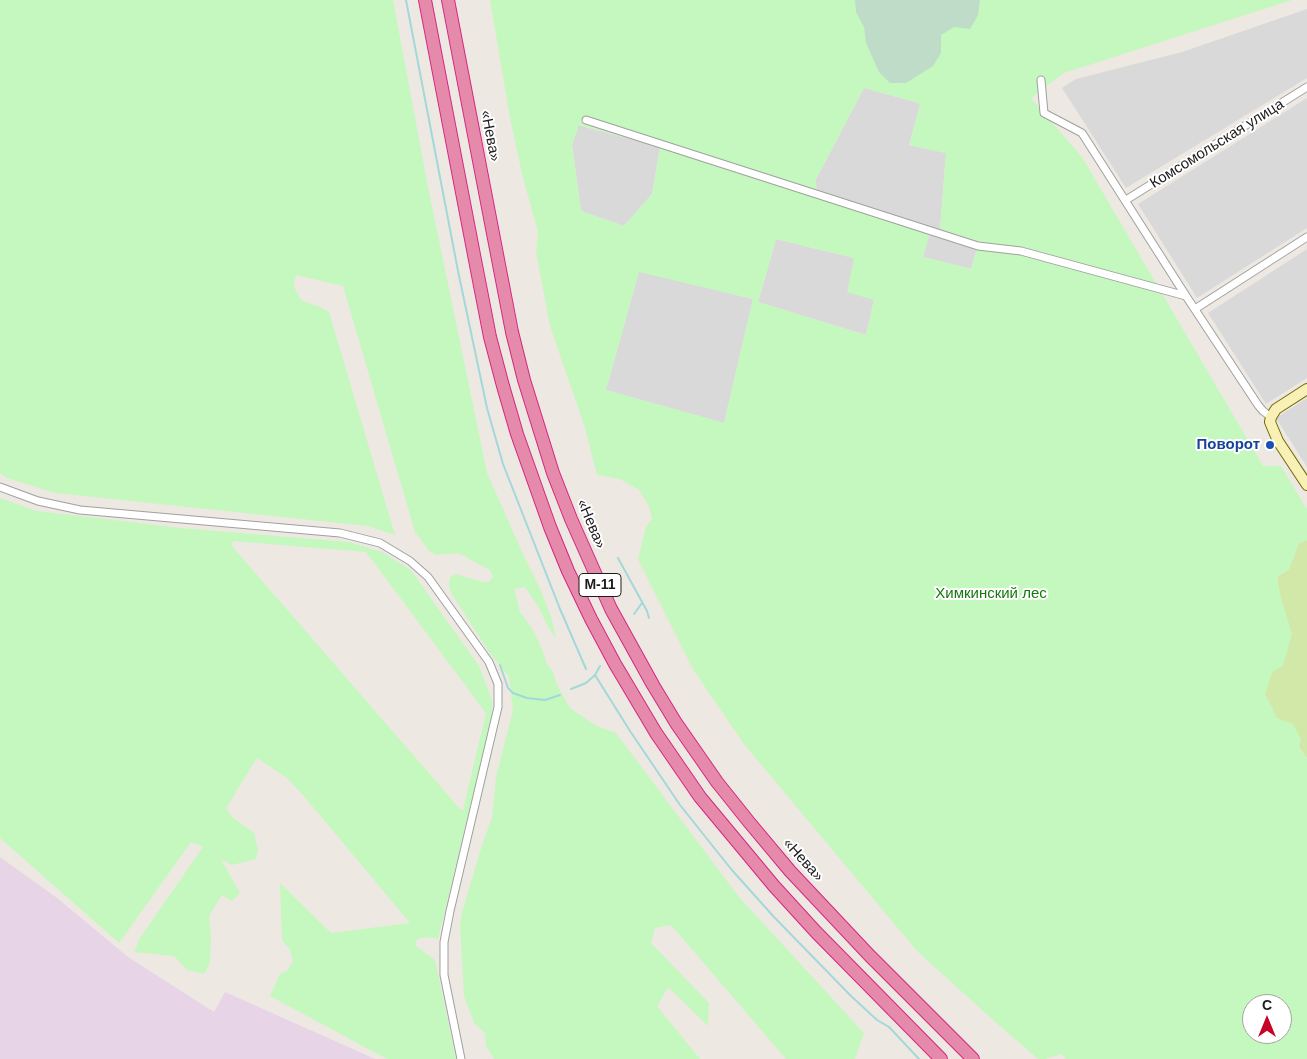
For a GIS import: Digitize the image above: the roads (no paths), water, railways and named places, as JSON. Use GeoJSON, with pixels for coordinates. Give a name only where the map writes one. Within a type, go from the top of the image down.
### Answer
{"type":"FeatureCollection","features":[{"type":"Feature","properties":{"kind":"highway","name":"М-11"},"geometry":{"type":"LineString","coordinates":[[425,0],[490,337],[503,386],[517,434],[550,527],[591,619],[656,733],[680,770],[706,804],[774,886],[816,932],[942,1059]]}},
{"type":"Feature","properties":{"kind":"highway","name":"«Нева»"},"geometry":{"type":"LineString","coordinates":[[448,0],[512,332],[524,380],[537,426],[567,510],[612,608],[652,684],[676,723],[717,782],[749,822],[790,871],[973,1059]]}},
{"type":"Feature","properties":{"kind":"main road"},"geometry":{"type":"LineString","coordinates":[[1307,389],[1276,409],[1271,417],[1271,427],[1278,441],[1307,485]]}},
{"type":"Feature","properties":{"kind":"street"},"geometry":{"type":"LineString","coordinates":[[1041,80],[1044,113],[1082,133],[1194,309],[1258,405],[1271,417]]}},
{"type":"Feature","properties":{"kind":"street","name":"Комсомольская улица"},"geometry":{"type":"LineString","coordinates":[[1126,200],[1307,87]]}},
{"type":"Feature","properties":{"kind":"street"},"geometry":{"type":"LineString","coordinates":[[586,120],[978,246],[1022,251],[1186,296]]}},
{"type":"Feature","properties":{"kind":"street"},"geometry":{"type":"LineString","coordinates":[[1194,309],[1307,238]]}},
{"type":"Feature","properties":{"kind":"street"},"geometry":{"type":"LineString","coordinates":[[0,487],[38,501],[80,510],[340,533],[380,543],[410,561],[428,576],[489,662],[498,684],[498,707],[444,942],[444,975],[461,1059]]}},
{"type":"Feature","properties":{"kind":"waterway"},"geometry":{"type":"LineString","coordinates":[[406,0],[458,271],[487,408],[503,464],[560,609],[586,669]]}},
{"type":"Feature","properties":{"kind":"waterway"},"geometry":{"type":"LineString","coordinates":[[618,558],[649,618]]}},
{"type":"Feature","properties":{"kind":"waterway"},"geometry":{"type":"LineString","coordinates":[[634,614],[642,603]]}},
{"type":"Feature","properties":{"kind":"waterway"},"geometry":{"type":"LineString","coordinates":[[500,665],[508,688],[513,693],[527,698],[545,700],[560,695]]}},
{"type":"Feature","properties":{"kind":"waterway"},"geometry":{"type":"LineString","coordinates":[[571,689],[586,683],[595,675],[600,666]]}},
{"type":"Feature","properties":{"kind":"waterway"},"geometry":{"type":"LineString","coordinates":[[595,675],[680,805],[731,869],[774,917],[851,996],[877,1020],[889,1027],[919,1059]]}},
{"type":"Feature","properties":{"kind":"place","name":"Поворот"},"geometry":{"type":"Point","coordinates":[1270,445]}},
{"type":"Feature","properties":{"kind":"park label","name":"Химкинский лес"},"geometry":{"type":"Point","coordinates":[991,594]}}]}
